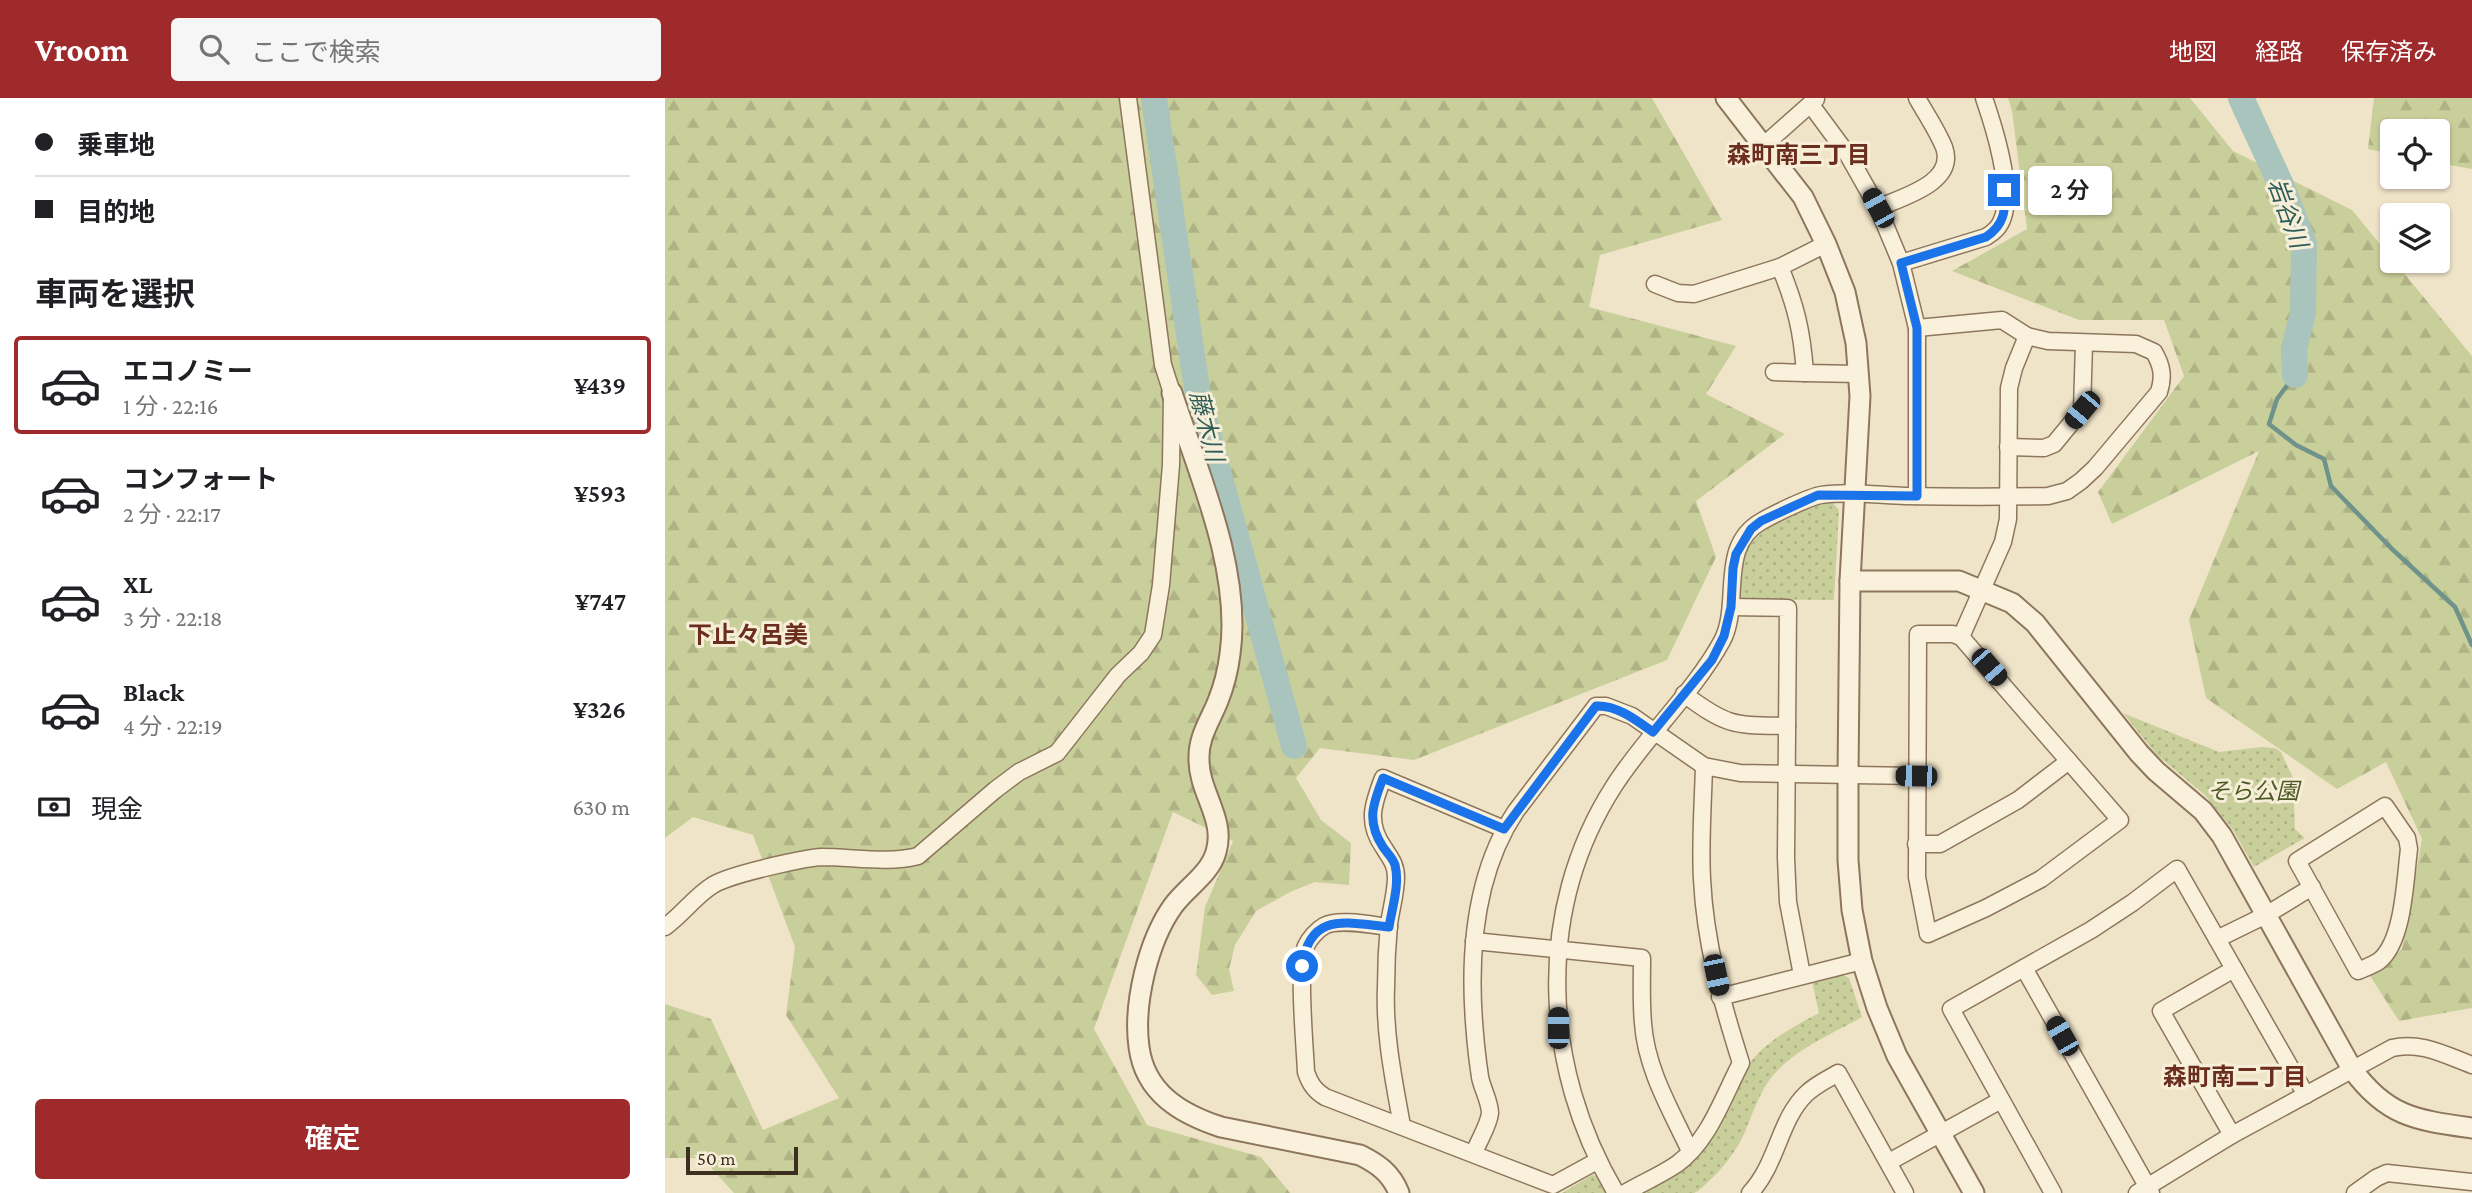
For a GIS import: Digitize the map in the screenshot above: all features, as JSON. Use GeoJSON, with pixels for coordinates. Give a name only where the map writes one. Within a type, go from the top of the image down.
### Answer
{"type":"FeatureCollection","features":[{"type":"Feature","properties":{"kind":"street"},"geometry":{"type":"LineString","coordinates":[[1128,98],[1163,365],[1224,553],[1231,595],[1232,631],[1225,678],[1199,746],[1201,778],[1217,818],[1219,835],[1216,854],[1206,870],[1174,905],[1159,929],[1148,955],[1137,1023],[1139,1049],[1146,1073],[1159,1093],[1178,1110],[1221,1127],[1360,1155],[1381,1165],[1399,1193]]}},
{"type":"Feature","properties":{"kind":"street"},"geometry":{"type":"LineString","coordinates":[[1726,98],[1803,197],[1826,243],[1845,292],[1856,343],[1860,396],[1850,581],[1848,860],[1852,910],[1862,961],[1877,1008],[1897,1056],[1974,1193]]}},
{"type":"Feature","properties":{"kind":"street"},"geometry":{"type":"LineString","coordinates":[[1878,208],[1930,184],[1941,174],[1945,162],[1944,149],[1917,98]]}},
{"type":"Feature","properties":{"kind":"street"},"geometry":{"type":"LineString","coordinates":[[1901,263],[1986,237],[1996,230],[2003,219],[2003,173],[1984,98]]}},
{"type":"Feature","properties":{"kind":"street"},"geometry":{"type":"LineString","coordinates":[[1763,146],[1814,102],[1878,208],[1901,263],[1917,328],[1917,496]]}},
{"type":"Feature","properties":{"kind":"street"},"geometry":{"type":"LineString","coordinates":[[1655,284],[1678,293],[1694,294],[1780,267],[1826,243]]}},
{"type":"Feature","properties":{"kind":"street"},"geometry":{"type":"LineString","coordinates":[[1780,267],[1794,302],[1802,333],[1805,373]]}},
{"type":"Feature","properties":{"kind":"street"},"geometry":{"type":"LineString","coordinates":[[1616,1193],[1597,1161],[1571,1094],[1558,1028],[1558,951],[1566,900],[1586,838],[1614,786],[1653,732],[1712,660],[1724,636],[1731,607],[1736,554],[1751,529],[1761,521],[1818,495],[2008,497],[2049,496],[2067,491],[2095,468],[2158,392],[2162,380],[2162,369],[2154,352],[2136,344],[2049,341],[2027,336],[2002,320],[1917,328]]}},
{"type":"Feature","properties":{"kind":"street"},"geometry":{"type":"LineString","coordinates":[[1961,637],[2003,542],[2008,519],[2009,388],[2027,336]]}},
{"type":"Feature","properties":{"kind":"street"},"geometry":{"type":"LineString","coordinates":[[2008,447],[2044,447],[2054,444],[2082,410],[2084,344]]}},
{"type":"Feature","properties":{"kind":"street"},"geometry":{"type":"LineString","coordinates":[[1774,372],[1859,373]]}},
{"type":"Feature","properties":{"kind":"street"},"geometry":{"type":"LineString","coordinates":[[665,927],[716,882],[801,859],[842,857],[903,860],[918,856],[1019,772],[1057,753],[1153,635],[1161,585],[1171,465],[1172,393]]}},
{"type":"Feature","properties":{"kind":"street"},"geometry":{"type":"LineString","coordinates":[[1850,581],[1959,581],[2012,603],[2035,623],[2139,754],[2203,811],[2222,836],[2352,1069],[2377,1098],[2396,1111],[2415,1118],[2472,1128]]}},
{"type":"Feature","properties":{"kind":"street"},"geometry":{"type":"LineString","coordinates":[[1731,607],[1789,608],[1786,858],[1788,902],[1802,975]]}},
{"type":"Feature","properties":{"kind":"street"},"geometry":{"type":"LineString","coordinates":[[1918,634],[1961,637],[2120,820],[2041,878],[1986,908],[1928,934],[1917,877],[1918,634]]}},
{"type":"Feature","properties":{"kind":"street"},"geometry":{"type":"LineString","coordinates":[[1684,694],[1713,716],[1725,721],[1738,725],[1787,726]]}},
{"type":"Feature","properties":{"kind":"street"},"geometry":{"type":"LineString","coordinates":[[1474,1153],[1490,1114],[1480,1077],[1472,992],[1474,941],[1487,871],[1504,829],[1596,706],[1606,705],[1632,716],[1704,766],[1740,773],[1916,776]]}},
{"type":"Feature","properties":{"kind":"street"},"geometry":{"type":"LineString","coordinates":[[1916,844],[1940,844],[2018,800],[2069,761]]}},
{"type":"Feature","properties":{"kind":"street"},"geometry":{"type":"LineString","coordinates":[[1625,1193],[1678,1163],[1708,1130],[1741,1063],[1720,997],[1707,934],[1702,879],[1704,766]]}},
{"type":"Feature","properties":{"kind":"street"},"geometry":{"type":"LineString","coordinates":[[1402,1126],[1391,1057],[1385,992],[1395,866],[1377,835],[1372,806],[1383,778],[1504,829]]}},
{"type":"Feature","properties":{"kind":"street"},"geometry":{"type":"LineString","coordinates":[[2385,806],[2407,838],[2409,849],[2398,926],[2394,940],[2378,961],[2358,971],[2312,887],[2298,860],[2385,806]]}},
{"type":"Feature","properties":{"kind":"street"},"geometry":{"type":"LineString","coordinates":[[2053,1193],[1951,1009],[2132,904],[2177,869],[2306,1096]]}},
{"type":"Feature","properties":{"kind":"street"},"geometry":{"type":"LineString","coordinates":[[2217,939],[2266,915],[2312,887]]}},
{"type":"Feature","properties":{"kind":"street"},"geometry":{"type":"LineString","coordinates":[[1389,927],[1338,922],[1324,926],[1313,935],[1305,947],[1302,966],[1306,1072],[1316,1092],[1553,1185],[1597,1161]]}},
{"type":"Feature","properties":{"kind":"street"},"geometry":{"type":"LineString","coordinates":[[1474,941],[1642,958],[1643,1025],[1649,1056],[1656,1080],[1690,1150]]}},
{"type":"Feature","properties":{"kind":"street"},"geometry":{"type":"LineString","coordinates":[[1720,997],[1862,961]]}},
{"type":"Feature","properties":{"kind":"street"},"geometry":{"type":"LineString","coordinates":[[2024,968],[2145,1191],[2232,1135],[2392,1048],[2419,1045],[2472,1065]]}},
{"type":"Feature","properties":{"kind":"street"},"geometry":{"type":"LineString","coordinates":[[2232,1135],[2161,1011],[2234,969]]}},
{"type":"Feature","properties":{"kind":"street"},"geometry":{"type":"LineString","coordinates":[[1750,1193],[1758,1185],[1775,1155],[1792,1112],[1807,1093],[1838,1073],[1905,1193]]}},
{"type":"Feature","properties":{"kind":"street"},"geometry":{"type":"LineString","coordinates":[[1889,1162],[2001,1100]]}},
{"type":"Feature","properties":{"kind":"street"},"geometry":{"type":"LineString","coordinates":[[2355,1193],[2387,1173],[2472,1182]]}},
{"type":"Feature","properties":{"kind":"green space"},"geometry":{"type":"Polygon","coordinates":[[[665,98],[1652,98],[1722,220],[1600,255],[1589,307],[1736,346],[1706,394],[1785,434],[1696,501],[1716,557],[1667,660],[1414,760],[1320,748],[1296,778],[1321,820],[1351,843],[1349,885],[1315,882],[1256,911],[1235,945],[1229,969],[1234,991],[1212,995],[1196,975],[1205,907],[1233,841],[1173,812],[1094,1029],[1147,1125],[1261,1157],[1290,1193],[734,1193],[702,1158],[665,1158],[665,1004],[711,1019],[763,1130],[839,1098],[786,1015],[795,947],[753,835],[693,817],[665,838],[665,98]]]}},
{"type":"Feature","properties":{"kind":"green space"},"geometry":{"type":"Polygon","coordinates":[[[2008,98],[2190,98],[2233,151],[2352,210],[2380,244],[2380,273],[2404,273],[2472,356],[2472,1008],[2399,1021],[2370,976],[2402,949],[2422,839],[2386,762],[2337,789],[2206,698],[2189,620],[2259,451],[2112,524],[2098,492],[2184,376],[2164,320],[2079,320],[1952,271],[2027,229],[2008,98]]]}},
{"type":"Feature","properties":{"kind":"green space"},"geometry":{"type":"Polygon","coordinates":[[[2374,98],[2472,98],[2472,169],[2450,165],[2450,119],[2380,119],[2380,152],[2368,149],[2374,98]]]}},
{"type":"Feature","properties":{"kind":"green space"},"geometry":{"type":"Polygon","coordinates":[[[1833,503],[1839,510],[1834,600],[1743,599],[1739,594],[1741,567],[1752,542],[1784,518],[1822,504],[1833,503]]]}},
{"type":"Feature","properties":{"kind":"green space","name":"そら公園"},"geometry":{"type":"Polygon","coordinates":[[[2123,713],[2219,752],[2262,747],[2275,748],[2281,752],[2293,778],[2295,829],[2305,838],[2254,867],[2233,830],[2205,795],[2157,755],[2123,713]]]}},
{"type":"Feature","properties":{"kind":"green space"},"geometry":{"type":"Polygon","coordinates":[[[1841,974],[1849,978],[1862,1017],[1811,1045],[1777,1071],[1761,1094],[1731,1157],[1698,1191],[1642,1193],[1685,1166],[1707,1145],[1741,1077],[1755,1056],[1785,1032],[1819,1013],[1812,981],[1841,974]]]}},
{"type":"Feature","properties":{"kind":"green space"},"geometry":{"type":"Polygon","coordinates":[[[1592,1175],[1601,1177],[1610,1193],[1562,1193],[1592,1175]]]}},
{"type":"Feature","properties":{"kind":"waterway","name":"藤木川"},"geometry":{"type":"LineString","coordinates":[[1154,98],[1199,402],[1294,746]]}},
{"type":"Feature","properties":{"kind":"waterway","name":"岩谷川"},"geometry":{"type":"LineString","coordinates":[[2241,98],[2282,187],[2304,244],[2303,313],[2294,349],[2295,375]]}},
{"type":"Feature","properties":{"kind":"waterway"},"geometry":{"type":"LineString","coordinates":[[2295,375],[2277,399],[2269,424],[2296,445],[2324,459],[2331,486],[2392,549],[2455,607],[2472,645]]}},
{"type":"Feature","properties":{"kind":"district","name":"森町南三丁目"},"geometry":{"type":"Point","coordinates":[1799,154]}},
{"type":"Feature","properties":{"kind":"district","name":"下止々呂美"},"geometry":{"type":"Point","coordinates":[748,634]}},
{"type":"Feature","properties":{"kind":"district","name":"森町南二丁目"},"geometry":{"type":"Point","coordinates":[2235,1076]}},
{"type":"Feature","properties":{"kind":"route"},"geometry":{"type":"LineString","coordinates":[[1302,966],[1305,947],[1313,935],[1324,926],[1338,922],[1389,927],[1395,890],[1395,866],[1377,835],[1372,806],[1383,778],[1504,829],[1596,706],[1606,705],[1632,716],[1653,732],[1712,660],[1724,636],[1731,607],[1736,554],[1751,529],[1761,521],[1818,495],[1917,496],[1917,328],[1901,263],[1986,237],[1996,230],[2003,219],[2004,190]]}}]}
